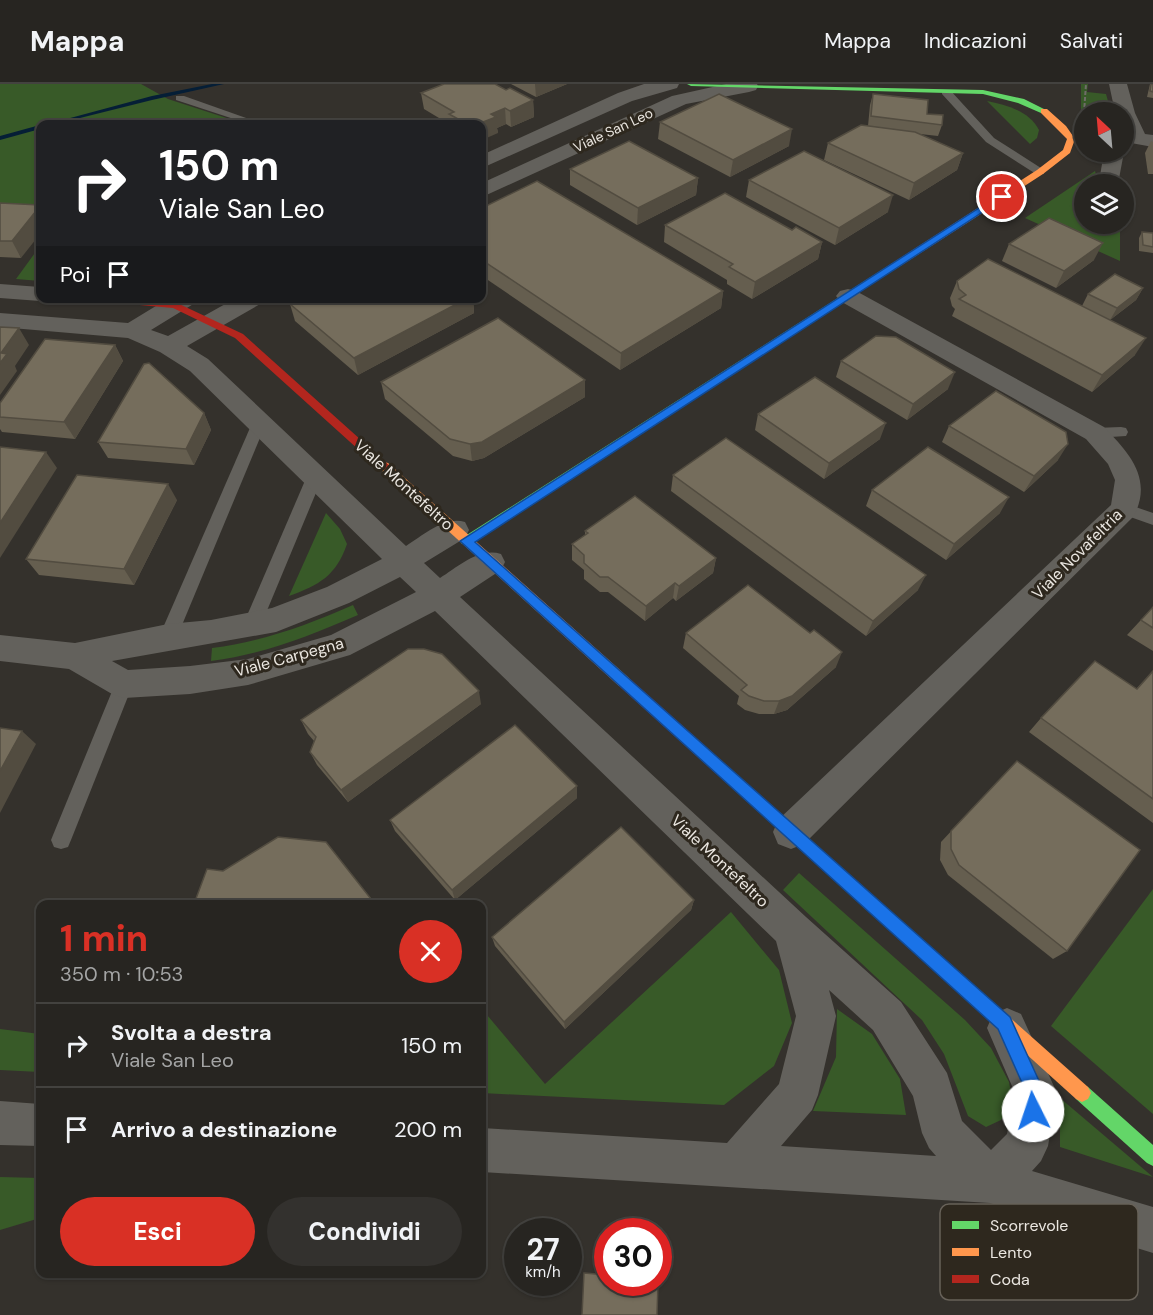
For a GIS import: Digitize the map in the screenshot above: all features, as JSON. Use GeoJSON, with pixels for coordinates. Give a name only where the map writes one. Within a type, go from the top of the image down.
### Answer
{"type":"FeatureCollection","features":[{"type":"Feature","properties":{"kind":"street","name":"Viale San Leo"},"geometry":{"type":"LineString","coordinates":[[486,160],[625,97],[670,84]]}},
{"type":"Feature","properties":{"kind":"street","name":"Viale San Leo"},"geometry":{"type":"LineString","coordinates":[[460,536],[848,296],[1040,172],[1067,151],[1071,139],[1063,126],[1048,113],[1012,97],[983,92],[808,92],[691,84]]}},
{"type":"Feature","properties":{"kind":"street"},"geometry":{"type":"LineString","coordinates":[[1118,84],[1120,99],[1131,129],[1138,140]]}},
{"type":"Feature","properties":{"kind":"street","name":"Viale San Leo"},"geometry":{"type":"LineString","coordinates":[[486,189],[679,100],[704,93],[756,89]]}},
{"type":"Feature","properties":{"kind":"street"},"geometry":{"type":"LineString","coordinates":[[0,291],[36,294]]}},
{"type":"Feature","properties":{"kind":"street","name":"Viale Novafeltria"},"geometry":{"type":"LineString","coordinates":[[791,832],[1124,509],[1129,480],[1108,433],[848,296]]}},
{"type":"Feature","properties":{"kind":"street"},"geometry":{"type":"LineString","coordinates":[[132,331],[179,303]]}},
{"type":"Feature","properties":{"kind":"street","name":"Viale Montefeltro"},"geometry":{"type":"LineString","coordinates":[[182,303],[211,322],[239,336],[1153,1157]]}},
{"type":"Feature","properties":{"kind":"street"},"geometry":{"type":"LineString","coordinates":[[169,346],[245,303]]}},
{"type":"Feature","properties":{"kind":"street","name":"Viale Montefeltro"},"geometry":{"type":"LineString","coordinates":[[0,320],[132,331],[169,346],[199,365],[403,562],[792,930],[887,1016],[932,1088],[944,1133],[990,1181],[1026,1146],[1036,1094],[1004,1023]]}},
{"type":"Feature","properties":{"kind":"street"},"geometry":{"type":"LineString","coordinates":[[0,648],[75,656],[168,637],[211,633],[276,620],[338,595],[460,536]]}},
{"type":"Feature","properties":{"kind":"street","name":"Viale Carpegna"},"geometry":{"type":"LineString","coordinates":[[124,684],[190,680],[248,672],[339,646],[438,595],[490,562]]}},
{"type":"Feature","properties":{"kind":"street"},"geometry":{"type":"LineString","coordinates":[[75,656],[124,684]]}},
{"type":"Feature","properties":{"kind":"street"},"geometry":{"type":"LineString","coordinates":[[737,1165],[797,1095],[816,1016],[792,930]]}},
{"type":"Feature","properties":{"kind":"street"},"geometry":{"type":"LineString","coordinates":[[0,1123],[36,1125]]}},
{"type":"Feature","properties":{"kind":"street"},"geometry":{"type":"LineString","coordinates":[[486,1150],[990,1181],[1067,1204]]}},
{"type":"Feature","properties":{"kind":"street"},"geometry":{"type":"LineString","coordinates":[[1138,1225],[1153,1230]]}},
{"type":"Feature","properties":{"kind":"lane"},"geometry":{"type":"LineString","coordinates":[[946,92],[990,140],[1040,172]]}},
{"type":"Feature","properties":{"kind":"lane"},"geometry":{"type":"LineString","coordinates":[[180,98],[246,120]]}},
{"type":"Feature","properties":{"kind":"lane"},"geometry":{"type":"LineString","coordinates":[[168,637],[260,422]]}},
{"type":"Feature","properties":{"kind":"lane"},"geometry":{"type":"LineString","coordinates":[[252,625],[315,476]]}},
{"type":"Feature","properties":{"kind":"lane"},"geometry":{"type":"LineString","coordinates":[[1124,509],[1153,519]]}},
{"type":"Feature","properties":{"kind":"lane"},"geometry":{"type":"LineString","coordinates":[[61,840],[124,684]]}},
{"type":"Feature","properties":{"kind":"green space"},"geometry":{"type":"Polygon","coordinates":[[[0,84],[141,84],[168,99],[233,120],[36,120],[36,211],[0,208],[0,84]]]}},
{"type":"Feature","properties":{"kind":"green space"},"geometry":{"type":"Polygon","coordinates":[[[1081,84],[1088,84],[1087,92],[1106,94],[1108,102],[1081,102],[1081,84]]]}},
{"type":"Feature","properties":{"kind":"green space"},"geometry":{"type":"Polygon","coordinates":[[[987,101],[1010,107],[1029,118],[1039,130],[1037,138],[1030,144],[987,101]]]}},
{"type":"Feature","properties":{"kind":"green space"},"geometry":{"type":"Polygon","coordinates":[[[1074,185],[1074,234],[1120,234],[1120,261],[1025,218],[1074,185]]]}},
{"type":"Feature","properties":{"kind":"green space"},"geometry":{"type":"Polygon","coordinates":[[[36,252],[36,281],[16,279],[36,252]]]}},
{"type":"Feature","properties":{"kind":"green space"},"geometry":{"type":"Polygon","coordinates":[[[326,513],[340,529],[347,544],[343,555],[332,572],[325,578],[289,596],[326,513]]]}},
{"type":"Feature","properties":{"kind":"green space"},"geometry":{"type":"Polygon","coordinates":[[[353,605],[358,615],[321,630],[269,649],[211,661],[212,648],[284,632],[353,605]]]}},
{"type":"Feature","properties":{"kind":"green space"},"geometry":{"type":"Polygon","coordinates":[[[799,873],[965,1020],[991,1048],[1009,1082],[1013,1103],[1001,1120],[986,1127],[968,1116],[944,1054],[922,1020],[783,890],[799,873]]]}},
{"type":"Feature","properties":{"kind":"green space"},"geometry":{"type":"Polygon","coordinates":[[[1153,889],[1153,1114],[1051,1026],[1153,889]]]}},
{"type":"Feature","properties":{"kind":"green space"},"geometry":{"type":"Polygon","coordinates":[[[731,912],[779,970],[792,1023],[774,1066],[724,1105],[486,1093],[486,1014],[545,1084],[731,912]]]}},
{"type":"Feature","properties":{"kind":"green space"},"geometry":{"type":"Polygon","coordinates":[[[837,1009],[872,1034],[900,1079],[906,1115],[813,1111],[836,1057],[837,1009]]]}},
{"type":"Feature","properties":{"kind":"green space"},"geometry":{"type":"Polygon","coordinates":[[[0,1029],[36,1034],[36,1072],[0,1070],[0,1029]]]}},
{"type":"Feature","properties":{"kind":"green space"},"geometry":{"type":"Polygon","coordinates":[[[1060,1098],[1153,1177],[1060,1147],[1060,1098]]]}},
{"type":"Feature","properties":{"kind":"green space"},"geometry":{"type":"Polygon","coordinates":[[[0,1177],[36,1178],[36,1219],[0,1230],[0,1177]]]}},
{"type":"Feature","properties":{"kind":"building"},"geometry":{"type":"Polygon","coordinates":[[[444,84],[495,84],[506,90],[510,88],[533,100],[510,111],[505,108],[491,114],[496,117],[486,121],[460,120],[449,114],[454,112],[421,93],[444,84]]]}},
{"type":"Feature","properties":{"kind":"building"},"geometry":{"type":"Polygon","coordinates":[[[719,94],[792,129],[733,160],[660,122],[719,94]]]}},
{"type":"Feature","properties":{"kind":"building"},"geometry":{"type":"Polygon","coordinates":[[[873,94],[928,100],[927,114],[943,115],[942,125],[871,116],[873,94]]]}},
{"type":"Feature","properties":{"kind":"building"},"geometry":{"type":"Polygon","coordinates":[[[861,125],[915,132],[963,153],[914,183],[828,143],[861,125]]]}},
{"type":"Feature","properties":{"kind":"building"},"geometry":{"type":"Polygon","coordinates":[[[629,141],[698,178],[638,208],[570,169],[629,141]]]}},
{"type":"Feature","properties":{"kind":"building"},"geometry":{"type":"Polygon","coordinates":[[[804,151],[893,195],[839,228],[749,180],[804,151]]]}},
{"type":"Feature","properties":{"kind":"building"},"geometry":{"type":"Polygon","coordinates":[[[537,181],[723,291],[621,353],[486,263],[486,206],[537,181]]]}},
{"type":"Feature","properties":{"kind":"building"},"geometry":{"type":"Polygon","coordinates":[[[725,193],[792,230],[796,227],[822,242],[755,282],[729,267],[733,264],[665,225],[725,193]]]}},
{"type":"Feature","properties":{"kind":"building"},"geometry":{"type":"Polygon","coordinates":[[[0,203],[36,205],[36,211],[12,241],[0,241],[0,203]]]}},
{"type":"Feature","properties":{"kind":"building"},"geometry":{"type":"Polygon","coordinates":[[[1049,218],[1074,230],[1074,234],[1084,234],[1103,243],[1064,271],[1009,244],[1049,218]]]}},
{"type":"Feature","properties":{"kind":"building"},"geometry":{"type":"Polygon","coordinates":[[[1142,232],[1153,233],[1153,247],[1143,245],[1142,232]]]}},
{"type":"Feature","properties":{"kind":"building"},"geometry":{"type":"Polygon","coordinates":[[[988,259],[1146,338],[1102,375],[959,299],[966,295],[959,289],[957,281],[988,259]]]}},
{"type":"Feature","properties":{"kind":"building"},"geometry":{"type":"Polygon","coordinates":[[[1115,274],[1143,288],[1117,308],[1088,294],[1115,274]]]}},
{"type":"Feature","properties":{"kind":"building"},"geometry":{"type":"Polygon","coordinates":[[[290,303],[458,303],[354,358],[290,303]]]}},
{"type":"Feature","properties":{"kind":"building"},"geometry":{"type":"Polygon","coordinates":[[[498,318],[585,380],[482,442],[470,444],[450,439],[381,382],[498,318]]]}},
{"type":"Feature","properties":{"kind":"building"},"geometry":{"type":"Polygon","coordinates":[[[0,327],[19,328],[1,353],[7,354],[0,363],[0,327]]]}},
{"type":"Feature","properties":{"kind":"building"},"geometry":{"type":"Polygon","coordinates":[[[876,336],[896,337],[955,372],[913,404],[841,361],[876,336]]]}},
{"type":"Feature","properties":{"kind":"building"},"geometry":{"type":"Polygon","coordinates":[[[45,339],[115,345],[64,422],[0,417],[0,403],[45,339]]]}},
{"type":"Feature","properties":{"kind":"building"},"geometry":{"type":"Polygon","coordinates":[[[149,363],[204,413],[186,449],[98,442],[144,364],[149,363]]]}},
{"type":"Feature","properties":{"kind":"building"},"geometry":{"type":"Polygon","coordinates":[[[815,377],[886,423],[829,463],[758,414],[815,377]]]}},
{"type":"Feature","properties":{"kind":"building"},"geometry":{"type":"Polygon","coordinates":[[[996,391],[1066,432],[1068,444],[1034,476],[949,426],[996,391]]]}},
{"type":"Feature","properties":{"kind":"building"},"geometry":{"type":"Polygon","coordinates":[[[726,438],[926,575],[873,621],[673,475],[726,438]]]}},
{"type":"Feature","properties":{"kind":"building"},"geometry":{"type":"Polygon","coordinates":[[[0,447],[46,452],[0,523],[0,447]]]}},
{"type":"Feature","properties":{"kind":"building"},"geometry":{"type":"Polygon","coordinates":[[[928,447],[1009,497],[954,544],[872,490],[928,447]]]}},
{"type":"Feature","properties":{"kind":"building"},"geometry":{"type":"Polygon","coordinates":[[[77,475],[168,484],[124,569],[26,559],[77,475]]]}},
{"type":"Feature","properties":{"kind":"building"},"geometry":{"type":"Polygon","coordinates":[[[635,496],[716,558],[679,586],[675,583],[646,606],[608,577],[600,577],[584,563],[584,555],[572,544],[588,533],[585,531],[635,496]]]}},
{"type":"Feature","properties":{"kind":"building"},"geometry":{"type":"Polygon","coordinates":[[[748,585],[810,633],[814,630],[842,652],[792,696],[779,701],[764,701],[749,696],[741,690],[747,685],[686,633],[748,585]]]}},
{"type":"Feature","properties":{"kind":"building"},"geometry":{"type":"Polygon","coordinates":[[[1153,607],[1153,628],[1141,620],[1153,607]]]}},
{"type":"Feature","properties":{"kind":"building"},"geometry":{"type":"Polygon","coordinates":[[[408,649],[424,649],[442,654],[479,691],[341,790],[310,752],[316,737],[301,720],[408,649]]]}},
{"type":"Feature","properties":{"kind":"building"},"geometry":{"type":"Polygon","coordinates":[[[1095,661],[1137,689],[1153,671],[1153,799],[1041,718],[1095,661]]]}},
{"type":"Feature","properties":{"kind":"building"},"geometry":{"type":"Polygon","coordinates":[[[515,725],[577,786],[452,890],[390,820],[515,725]]]}},
{"type":"Feature","properties":{"kind":"building"},"geometry":{"type":"Polygon","coordinates":[[[0,728],[22,731],[0,771],[0,728]]]}},
{"type":"Feature","properties":{"kind":"building"},"geometry":{"type":"Polygon","coordinates":[[[1017,761],[1140,850],[1067,951],[959,865],[951,849],[951,831],[1017,761]]]}},
{"type":"Feature","properties":{"kind":"building"},"geometry":{"type":"Polygon","coordinates":[[[621,827],[694,900],[564,1022],[492,937],[621,827]]]}},
{"type":"Feature","properties":{"kind":"building"},"geometry":{"type":"Polygon","coordinates":[[[278,837],[326,842],[372,900],[195,900],[207,869],[223,871],[278,837]]]}},
{"type":"Feature","properties":{"kind":"building"},"geometry":{"type":"Polygon","coordinates":[[[584,1273],[594,1274],[594,1296],[658,1296],[657,1315],[582,1315],[584,1273]]]}},
{"type":"Feature","properties":{"kind":"waterway"},"geometry":{"type":"LineString","coordinates":[[67,120],[152,98],[221,84]]}},
{"type":"Feature","properties":{"kind":"waterway"},"geometry":{"type":"LineString","coordinates":[[0,138],[36,128]]}},
{"type":"Feature","properties":{"kind":"traffic: fast"},"geometry":{"type":"LineString","coordinates":[[691,84],[983,92],[1021,101],[1044,111]]}},
{"type":"Feature","properties":{"kind":"traffic: fast"},"geometry":{"type":"LineString","coordinates":[[466,541],[891,268]]}},
{"type":"Feature","properties":{"kind":"traffic: fast"},"geometry":{"type":"LineString","coordinates":[[1082,1093],[1153,1157]]}},
{"type":"Feature","properties":{"kind":"traffic: slow"},"geometry":{"type":"LineString","coordinates":[[891,268],[1040,172],[1067,151],[1071,139],[1063,128],[1044,111]]}},
{"type":"Feature","properties":{"kind":"traffic: slow"},"geometry":{"type":"LineString","coordinates":[[384,466],[624,682]]}},
{"type":"Feature","properties":{"kind":"traffic: slow"},"geometry":{"type":"LineString","coordinates":[[828,865],[1082,1093]]}},
{"type":"Feature","properties":{"kind":"traffic: jam"},"geometry":{"type":"LineString","coordinates":[[152,303],[175,305],[239,336],[384,466]]}},
{"type":"Feature","properties":{"kind":"traffic: jam"},"geometry":{"type":"LineString","coordinates":[[624,682],[828,865]]}},
{"type":"Feature","properties":{"kind":"route"},"geometry":{"type":"LineString","coordinates":[[1002,197],[466,541],[1004,1023],[1036,1094],[1033,1111]]}}]}
